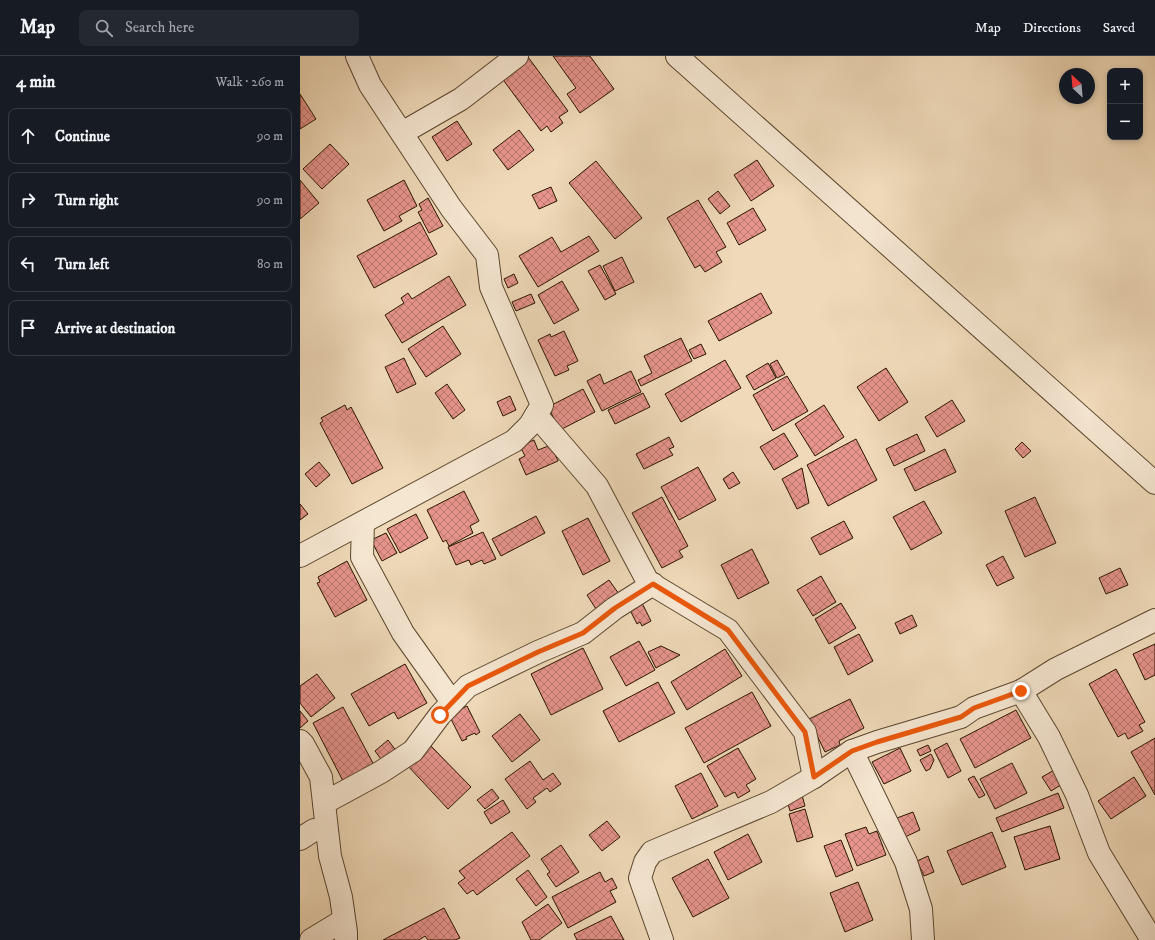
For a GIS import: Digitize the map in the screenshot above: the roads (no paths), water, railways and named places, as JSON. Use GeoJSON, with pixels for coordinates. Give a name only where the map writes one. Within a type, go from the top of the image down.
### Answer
{"type":"FeatureCollection","features":[{"type":"Feature","properties":{"kind":"street"},"geometry":{"type":"LineString","coordinates":[[300,556],[514,441],[530,425],[542,405],[491,287],[487,255],[451,208],[370,85],[357,56]]}},
{"type":"Feature","properties":{"kind":"street"},"geometry":{"type":"LineString","coordinates":[[402,133],[461,99],[517,56]]}},
{"type":"Feature","properties":{"kind":"street"},"geometry":{"type":"LineString","coordinates":[[677,56],[1155,483]]}},
{"type":"Feature","properties":{"kind":"street"},"geometry":{"type":"LineString","coordinates":[[536,415],[597,486],[648,582],[728,630],[805,732],[814,777]]}},
{"type":"Feature","properties":{"kind":"street"},"geometry":{"type":"LineString","coordinates":[[363,523],[362,557],[403,633],[452,702]]}},
{"type":"Feature","properties":{"kind":"street"},"geometry":{"type":"LineString","coordinates":[[324,803],[381,772],[413,751],[440,715],[468,686],[538,652],[583,633],[615,608],[653,584]]}},
{"type":"Feature","properties":{"kind":"street"},"geometry":{"type":"LineString","coordinates":[[662,940],[640,878],[645,862],[652,852],[770,802],[814,777],[852,751],[961,717],[974,708],[1021,691],[1056,669],[1155,620]]}},
{"type":"Feature","properties":{"kind":"street"},"geometry":{"type":"LineString","coordinates":[[1021,691],[1049,737],[1077,795],[1099,853],[1152,940]]}},
{"type":"Feature","properties":{"kind":"street"},"geometry":{"type":"LineString","coordinates":[[300,741],[320,777],[330,856],[341,898],[345,930],[311,940]]}},
{"type":"Feature","properties":{"kind":"street"},"geometry":{"type":"LineString","coordinates":[[852,751],[906,862],[921,909],[923,940]]}},
{"type":"Feature","properties":{"kind":"street"},"geometry":{"type":"LineString","coordinates":[[300,839],[314,830],[326,828]]}}]}
